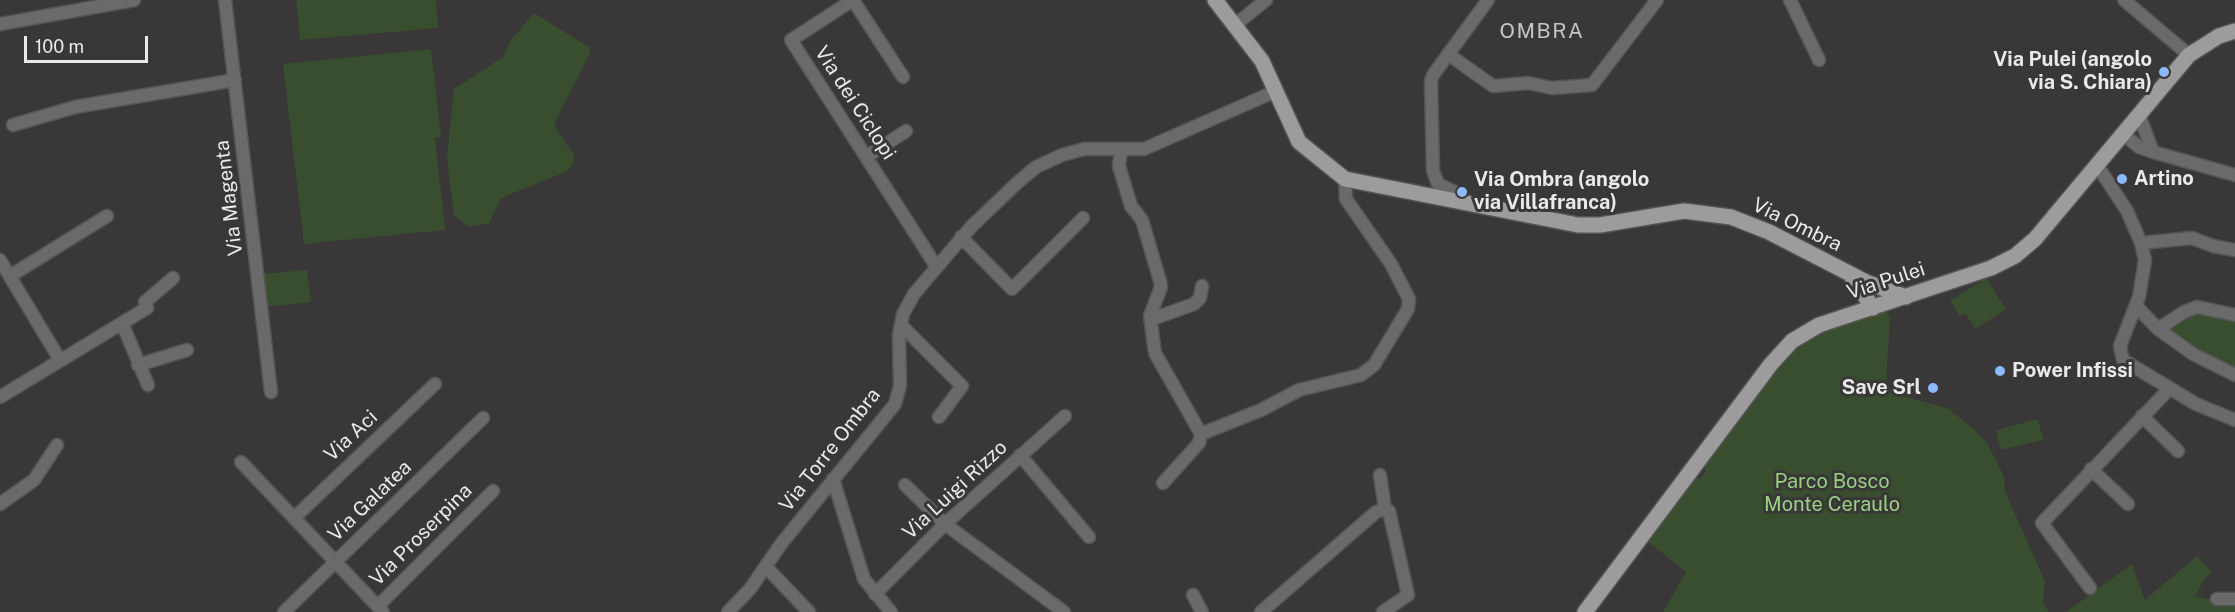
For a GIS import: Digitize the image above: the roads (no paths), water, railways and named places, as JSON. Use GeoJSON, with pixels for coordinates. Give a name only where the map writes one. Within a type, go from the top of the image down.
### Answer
{"type":"FeatureCollection","features":[{"type":"Feature","properties":{"kind":"main road","name":"Via Ombra"},"geometry":{"type":"LineString","coordinates":[[1215,0],[1262,61],[1299,142],[1345,179],[1464,204],[1589,226],[1671,212],[1710,213],[1747,222],[1850,274],[1864,286]]}},
{"type":"Feature","properties":{"kind":"main road","name":"Via Pulei"},"geometry":{"type":"LineString","coordinates":[[1585,612],[1782,350],[1819,325],[1990,268],[2015,256],[2035,239],[2189,55],[2219,36],[2235,31]]}},
{"type":"Feature","properties":{"kind":"main road"},"geometry":{"type":"LineString","coordinates":[[1864,286],[1906,297]]}},
{"type":"Feature","properties":{"kind":"main road"},"geometry":{"type":"LineString","coordinates":[[1864,286],[1873,308]]}},
{"type":"Feature","properties":{"kind":"main road"},"geometry":{"type":"LineString","coordinates":[[1850,315],[1858,304],[1864,286]]}},
{"type":"Feature","properties":{"kind":"street"},"geometry":{"type":"LineString","coordinates":[[0,24],[134,0]]}},
{"type":"Feature","properties":{"kind":"street","name":"Via Magenta"},"geometry":{"type":"LineString","coordinates":[[225,0],[271,392]]}},
{"type":"Feature","properties":{"kind":"street","name":"Via dei Ciclopi"},"geometry":{"type":"LineString","coordinates":[[903,77],[853,0],[791,40],[936,266]]}},
{"type":"Feature","properties":{"kind":"street"},"geometry":{"type":"LineString","coordinates":[[1235,25],[1266,0]]}},
{"type":"Feature","properties":{"kind":"street"},"geometry":{"type":"LineString","coordinates":[[1464,204],[1464,199],[1459,194],[1438,184],[1432,171],[1431,81],[1488,0]]}},
{"type":"Feature","properties":{"kind":"street"},"geometry":{"type":"LineString","coordinates":[[1448,54],[1493,86],[1528,83],[1552,88],[1592,85],[1657,0]]}},
{"type":"Feature","properties":{"kind":"street"},"geometry":{"type":"LineString","coordinates":[[1790,0],[1819,60]]}},
{"type":"Feature","properties":{"kind":"street"},"geometry":{"type":"LineString","coordinates":[[2124,0],[2189,55]]}},
{"type":"Feature","properties":{"kind":"street"},"geometry":{"type":"LineString","coordinates":[[13,125],[75,107],[235,80]]}},
{"type":"Feature","properties":{"kind":"street","name":"Via Torre Ombra"},"geometry":{"type":"LineString","coordinates":[[728,612],[750,589],[833,479],[895,404],[900,386],[901,325],[903,314],[914,294],[961,237],[1022,178],[1044,163],[1084,149],[1121,151],[1144,149],[1160,144],[1276,91]]}},
{"type":"Feature","properties":{"kind":"street"},"geometry":{"type":"LineString","coordinates":[[2139,115],[2153,152]]}},
{"type":"Feature","properties":{"kind":"street"},"geometry":{"type":"LineString","coordinates":[[866,157],[906,131]]}},
{"type":"Feature","properties":{"kind":"street"},"geometry":{"type":"LineString","coordinates":[[2123,134],[2139,147],[2235,175]]}},
{"type":"Feature","properties":{"kind":"street"},"geometry":{"type":"LineString","coordinates":[[1121,151],[1119,166],[1131,206],[1142,220],[1160,281],[1161,287],[1150,316],[1155,353],[1164,374],[1201,434],[1199,443],[1163,483]]}},
{"type":"Feature","properties":{"kind":"street"},"geometry":{"type":"LineString","coordinates":[[2097,165],[2119,196],[2141,243],[2145,268],[2136,306],[2120,346],[2120,353],[2128,365],[2169,389],[2196,404],[2235,420]]}},
{"type":"Feature","properties":{"kind":"street"},"geometry":{"type":"LineString","coordinates":[[1201,434],[1261,410],[1299,390],[1361,375],[1374,365],[1408,309],[1409,299],[1391,264],[1346,199],[1345,179]]}},
{"type":"Feature","properties":{"kind":"street"},"geometry":{"type":"LineString","coordinates":[[10,276],[107,216]]}},
{"type":"Feature","properties":{"kind":"street"},"geometry":{"type":"LineString","coordinates":[[961,237],[1011,289],[1083,218]]}},
{"type":"Feature","properties":{"kind":"street"},"geometry":{"type":"LineString","coordinates":[[2141,243],[2192,238],[2213,246],[2235,250]]}},
{"type":"Feature","properties":{"kind":"street"},"geometry":{"type":"LineString","coordinates":[[0,260],[60,360]]}},
{"type":"Feature","properties":{"kind":"street"},"geometry":{"type":"LineString","coordinates":[[0,397],[147,308],[145,302],[173,278]]}},
{"type":"Feature","properties":{"kind":"street"},"geometry":{"type":"LineString","coordinates":[[1150,316],[1158,316],[1194,304],[1200,298],[1202,286]]}},
{"type":"Feature","properties":{"kind":"street"},"geometry":{"type":"LineString","coordinates":[[2136,306],[2158,329],[2193,354],[2235,375]]}},
{"type":"Feature","properties":{"kind":"street"},"geometry":{"type":"LineString","coordinates":[[2158,329],[2184,312],[2197,308],[2235,315]]}},
{"type":"Feature","properties":{"kind":"street"},"geometry":{"type":"LineString","coordinates":[[122,323],[131,338],[138,365],[148,385]]}},
{"type":"Feature","properties":{"kind":"street"},"geometry":{"type":"LineString","coordinates":[[901,325],[962,386],[939,417]]}},
{"type":"Feature","properties":{"kind":"street"},"geometry":{"type":"LineString","coordinates":[[138,365],[187,350]]}},
{"type":"Feature","properties":{"kind":"street","name":"Via Aci"},"geometry":{"type":"LineString","coordinates":[[294,518],[435,384]]}},
{"type":"Feature","properties":{"kind":"street"},"geometry":{"type":"LineString","coordinates":[[2090,588],[2042,522],[2169,389]]}},
{"type":"Feature","properties":{"kind":"street","name":"Via Luigi Rizzo"},"geometry":{"type":"LineString","coordinates":[[875,594],[945,524],[1065,416]]}},
{"type":"Feature","properties":{"kind":"street"},"geometry":{"type":"LineString","coordinates":[[2142,416],[2178,451]]}},
{"type":"Feature","properties":{"kind":"street","name":"Via Galatea"},"geometry":{"type":"LineString","coordinates":[[284,612],[483,418]]}},
{"type":"Feature","properties":{"kind":"street"},"geometry":{"type":"LineString","coordinates":[[0,504],[34,480],[57,445]]}},
{"type":"Feature","properties":{"kind":"street"},"geometry":{"type":"LineString","coordinates":[[1020,455],[1089,537]]}},
{"type":"Feature","properties":{"kind":"street"},"geometry":{"type":"LineString","coordinates":[[241,462],[380,609]]}},
{"type":"Feature","properties":{"kind":"street"},"geometry":{"type":"LineString","coordinates":[[2091,470],[2128,504]]}},
{"type":"Feature","properties":{"kind":"street"},"geometry":{"type":"LineString","coordinates":[[1380,475],[1385,509],[1389,511],[1413,591],[1383,612]]}},
{"type":"Feature","properties":{"kind":"street"},"geometry":{"type":"LineString","coordinates":[[833,479],[864,579],[891,612]]}},
{"type":"Feature","properties":{"kind":"street"},"geometry":{"type":"LineString","coordinates":[[905,484],[945,524],[1064,612]]}},
{"type":"Feature","properties":{"kind":"street","name":"Via Proserpina"},"geometry":{"type":"LineString","coordinates":[[380,609],[493,491]]}},
{"type":"Feature","properties":{"kind":"street"},"geometry":{"type":"LineString","coordinates":[[1262,612],[1376,512],[1385,509]]}},
{"type":"Feature","properties":{"kind":"street"},"geometry":{"type":"LineString","coordinates":[[766,567],[809,612]]}},
{"type":"Feature","properties":{"kind":"street"},"geometry":{"type":"LineString","coordinates":[[1193,595],[1202,612]]}},
{"type":"Feature","properties":{"kind":"street"},"geometry":{"type":"LineString","coordinates":[[2217,599],[2235,599]]}},
{"type":"Feature","properties":{"kind":"place","name":"Via Pulei (angolo via S. Chiara)"},"geometry":{"type":"Point","coordinates":[2164,72]}},
{"type":"Feature","properties":{"kind":"place","name":"Artino"},"geometry":{"type":"Point","coordinates":[2122,179]}},
{"type":"Feature","properties":{"kind":"place","name":"Via Ombra (angolo via Villafranca)"},"geometry":{"type":"Point","coordinates":[1462,192]}},
{"type":"Feature","properties":{"kind":"place","name":"Power Infissi"},"geometry":{"type":"Point","coordinates":[2000,371]}},
{"type":"Feature","properties":{"kind":"place","name":"Save Srl"},"geometry":{"type":"Point","coordinates":[1933,388]}},
{"type":"Feature","properties":{"kind":"district","name":"OMBRA"},"geometry":{"type":"Point","coordinates":[1542,32]}},
{"type":"Feature","properties":{"kind":"park label","name":"Parco Bosco Monte Ceraulo"},"geometry":{"type":"Point","coordinates":[1832,494]}}]}
